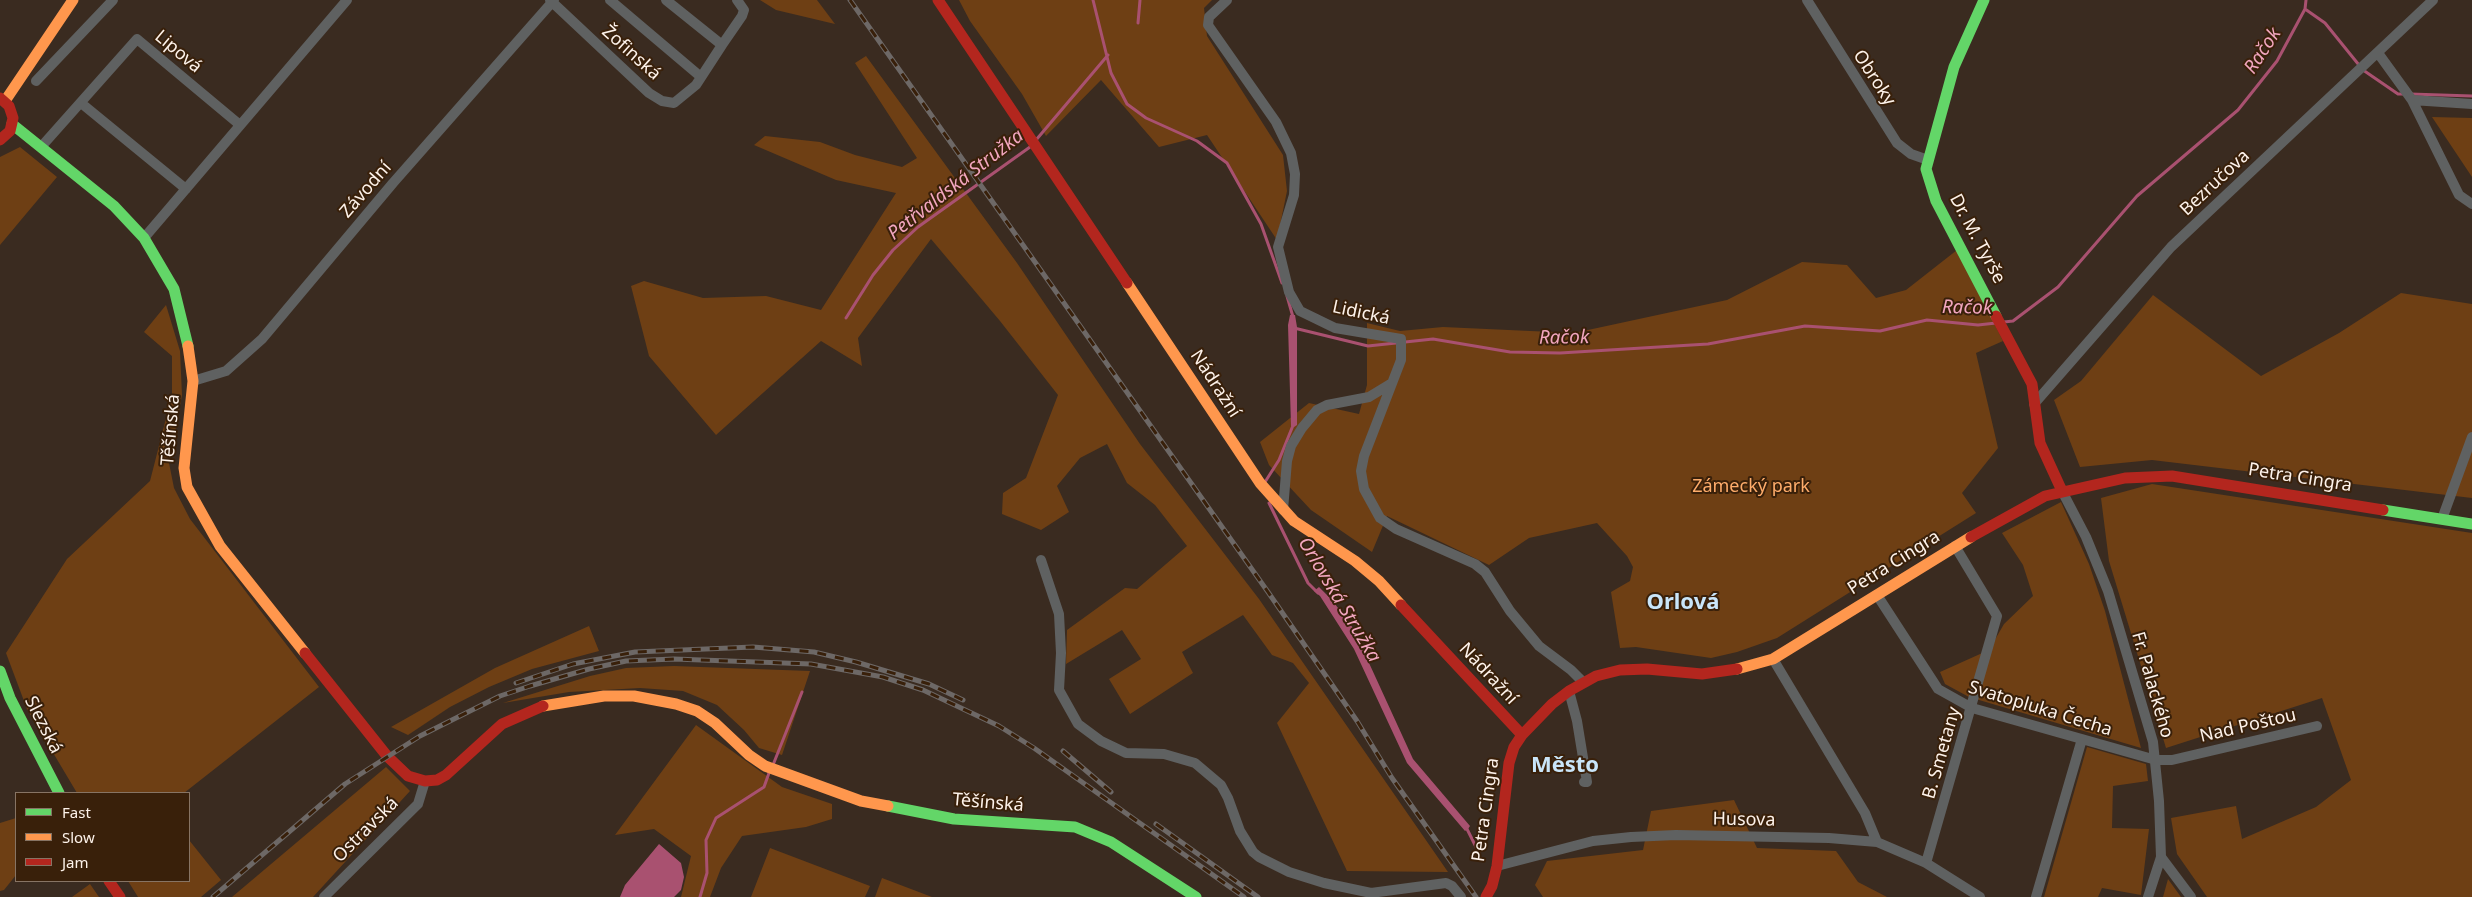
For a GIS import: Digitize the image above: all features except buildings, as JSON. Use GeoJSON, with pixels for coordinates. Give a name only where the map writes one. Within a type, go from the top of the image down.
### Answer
{"type":"FeatureCollection","features":[{"type":"Feature","properties":{"kind":"street"},"geometry":{"type":"LineString","coordinates":[[0,140],[10,131],[12,124],[12,112],[2,100],[73,0]]}},
{"type":"Feature","properties":{"kind":"street"},"geometry":{"type":"LineString","coordinates":[[36,81],[113,0]]}},
{"type":"Feature","properties":{"kind":"street"},"geometry":{"type":"LineString","coordinates":[[144,238],[346,0]]}},
{"type":"Feature","properties":{"kind":"street"},"geometry":{"type":"LineString","coordinates":[[610,0],[698,81]]}},
{"type":"Feature","properties":{"kind":"street"},"geometry":{"type":"LineString","coordinates":[[666,0],[722,45]]}},
{"type":"Feature","properties":{"kind":"street","name":"Žofinská"},"geometry":{"type":"LineString","coordinates":[[552,1],[649,92],[662,101],[674,103],[698,81],[742,16],[744,10],[737,0]]}},
{"type":"Feature","properties":{"kind":"street","name":"Nádražní"},"geometry":{"type":"LineString","coordinates":[[938,0],[1237,450],[1283,510],[1294,521],[1374,576],[1522,735]]}},
{"type":"Feature","properties":{"kind":"street","name":"Lidická"},"geometry":{"type":"LineString","coordinates":[[1228,0],[1209,17],[1208,25],[1276,122],[1291,153],[1295,174],[1294,195],[1278,247],[1288,292],[1300,311],[1334,328],[1401,338],[1401,360],[1364,456],[1361,471],[1364,489],[1380,518],[1396,529],[1475,564],[1485,572],[1510,611],[1539,646],[1571,670],[1582,682]]}},
{"type":"Feature","properties":{"kind":"street","name":"Obroky"},"geometry":{"type":"LineString","coordinates":[[1806,0],[1897,143],[1911,154],[1928,160]]}},
{"type":"Feature","properties":{"kind":"street","name":"Dr. M. Tyrše"},"geometry":{"type":"LineString","coordinates":[[1984,0],[1954,67],[1926,169],[1931,189],[2032,384],[2040,443],[2062,491]]}},
{"type":"Feature","properties":{"kind":"street","name":"Bezručova"},"geometry":{"type":"LineString","coordinates":[[2034,404],[2171,247],[2433,0]]}},
{"type":"Feature","properties":{"kind":"street","name":"Závodní"},"geometry":{"type":"LineString","coordinates":[[193,381],[226,371],[262,339],[387,190],[552,1]]}},
{"type":"Feature","properties":{"kind":"street","name":"Lipová"},"geometry":{"type":"LineString","coordinates":[[41,147],[137,39],[240,125]]}},
{"type":"Feature","properties":{"kind":"street"},"geometry":{"type":"LineString","coordinates":[[2378,53],[2412,100],[2459,195],[2472,204]]}},
{"type":"Feature","properties":{"kind":"street"},"geometry":{"type":"LineString","coordinates":[[2412,100],[2472,104]]}},
{"type":"Feature","properties":{"kind":"street"},"geometry":{"type":"LineString","coordinates":[[81,103],[186,189]]}},
{"type":"Feature","properties":{"kind":"street","name":"Těšínská"},"geometry":{"type":"LineString","coordinates":[[12,124],[114,206],[144,238],[160,262],[174,289],[188,334],[193,381],[184,468],[187,487],[194,503],[220,546],[387,756],[408,776],[425,781],[437,780],[446,775],[502,724],[536,707],[604,696],[634,696],[697,710],[715,723],[749,756],[765,766],[861,801],[913,812],[998,824],[1075,827],[1111,842],[1196,897]]}},
{"type":"Feature","properties":{"kind":"street"},"geometry":{"type":"LineString","coordinates":[[1283,510],[1287,461],[1291,446],[1302,428],[1317,410],[1327,405],[1369,397],[1392,383]]}},
{"type":"Feature","properties":{"kind":"street"},"geometry":{"type":"LineString","coordinates":[[2442,518],[2472,437]]}},
{"type":"Feature","properties":{"kind":"street","name":"Petra Cingra"},"geometry":{"type":"LineString","coordinates":[[1486,897],[1492,886],[1497,866],[1509,763],[1514,747],[1522,735],[1552,704],[1569,691],[1582,682],[1620,670],[1647,668],[1702,674],[1746,668],[1772,659],[2028,504],[2062,491],[2125,478],[2172,476],[2472,524]]}},
{"type":"Feature","properties":{"kind":"street","name":"Fr. Palackého"},"geometry":{"type":"LineString","coordinates":[[2062,491],[2086,537],[2108,591],[2150,733],[2156,760],[2161,857],[2148,897]]}},
{"type":"Feature","properties":{"kind":"street","name":"B. Smetany"},"geometry":{"type":"LineString","coordinates":[[1926,863],[1997,616],[1956,546]]}},
{"type":"Feature","properties":{"kind":"street"},"geometry":{"type":"LineString","coordinates":[[1041,560],[1058,614],[1061,653],[1059,690],[1078,724],[1100,741],[1126,753],[1164,754],[1194,763],[1221,785],[1228,798],[1240,831],[1253,852],[1289,872],[1324,883],[1371,893],[1446,883],[1452,886],[1461,897]]}},
{"type":"Feature","properties":{"kind":"street","name":"Svatopluka Čecha"},"geometry":{"type":"LineString","coordinates":[[1877,595],[1938,690],[1972,708],[2156,760]]}},
{"type":"Feature","properties":{"kind":"street"},"geometry":{"type":"LineString","coordinates":[[1772,659],[1864,813],[1876,842]]}},
{"type":"Feature","properties":{"kind":"street","name":"Slezská"},"geometry":{"type":"LineString","coordinates":[[0,672],[10,698],[58,792]]}},
{"type":"Feature","properties":{"kind":"street"},"geometry":{"type":"LineString","coordinates":[[1569,691],[1577,721],[1587,782],[1584,782]]}},
{"type":"Feature","properties":{"kind":"street","name":"Nad Poštou"},"geometry":{"type":"LineString","coordinates":[[2156,760],[2172,760],[2317,726]]}},
{"type":"Feature","properties":{"kind":"street"},"geometry":{"type":"LineString","coordinates":[[2036,897],[2082,739]]}},
{"type":"Feature","properties":{"kind":"street","name":"Ostravská"},"geometry":{"type":"LineString","coordinates":[[324,897],[418,804],[425,781]]}},
{"type":"Feature","properties":{"kind":"street","name":"Husova"},"geometry":{"type":"LineString","coordinates":[[1497,866],[1593,841],[1631,837],[1676,835],[1829,838],[1876,842],[1926,863],[1980,897]]}},
{"type":"Feature","properties":{"kind":"street"},"geometry":{"type":"LineString","coordinates":[[2161,857],[2191,897]]}},
{"type":"Feature","properties":{"kind":"street"},"geometry":{"type":"LineString","coordinates":[[111,882],[120,897]]}},
{"type":"Feature","properties":{"kind":"green space"},"geometry":{"type":"Polygon","coordinates":[[[760,0],[817,0],[835,24],[776,10],[760,0]]]}},
{"type":"Feature","properties":{"kind":"green space"},"geometry":{"type":"Polygon","coordinates":[[[959,0],[1212,0],[1204,8],[1207,36],[1283,155],[1287,191],[1277,240],[1207,135],[1159,147],[1101,80],[1046,136],[1022,94],[970,21],[959,0]]]}},
{"type":"Feature","properties":{"kind":"green space"},"geometry":{"type":"Polygon","coordinates":[[[866,56],[1017,263],[1140,444],[1259,599],[1448,872],[1347,871],[1277,723],[1309,683],[1293,663],[1272,655],[1243,615],[1182,652],[1193,673],[1130,714],[1109,679],[1141,659],[1122,630],[1066,664],[1067,630],[1125,588],[1137,589],[1187,546],[1155,505],[1127,483],[1107,444],[1080,458],[1057,486],[1069,512],[1041,530],[1002,514],[1003,493],[1026,478],[1058,395],[1000,321],[931,239],[858,338],[862,366],[821,341],[716,435],[649,356],[631,286],[644,281],[703,298],[766,296],[821,310],[896,193],[836,180],[754,145],[765,136],[820,142],[855,155],[902,167],[917,158],[855,63],[866,56]]]}},
{"type":"Feature","properties":{"kind":"green space"},"geometry":{"type":"Polygon","coordinates":[[[2432,117],[2472,118],[2472,177],[2432,117]]]}},
{"type":"Feature","properties":{"kind":"green space"},"geometry":{"type":"Polygon","coordinates":[[[20,147],[57,177],[0,245],[0,157],[20,147]]]}},
{"type":"Feature","properties":{"kind":"green space","name":"Zámecký park"},"geometry":{"type":"Polygon","coordinates":[[[1957,250],[2003,341],[1976,353],[1998,448],[1962,493],[1976,513],[1777,638],[1737,652],[1711,658],[1636,647],[1620,648],[1611,592],[1630,581],[1633,567],[1627,556],[1597,523],[1529,538],[1489,565],[1387,516],[1372,552],[1311,510],[1269,465],[1260,442],[1309,403],[1359,414],[1367,385],[1367,323],[1400,331],[1443,327],[1574,333],[1727,300],[1802,262],[1847,265],[1876,298],[1906,290],[1957,250]]]}},
{"type":"Feature","properties":{"kind":"green space"},"geometry":{"type":"Polygon","coordinates":[[[2401,293],[2472,304],[2472,498],[2152,460],[2080,467],[2054,400],[2081,381],[2153,295],[2261,376],[2339,333],[2401,293]]]}},
{"type":"Feature","properties":{"kind":"green space"},"geometry":{"type":"Polygon","coordinates":[[[166,305],[180,351],[182,395],[169,463],[174,488],[190,519],[319,687],[185,792],[76,792],[27,709],[6,653],[67,559],[150,481],[172,395],[172,356],[144,332],[166,305]]]}},
{"type":"Feature","properties":{"kind":"green space"},"geometry":{"type":"Polygon","coordinates":[[[2152,484],[2472,533],[2472,897],[2207,897],[2177,854],[2171,818],[2236,806],[2242,839],[2316,807],[2351,780],[2322,698],[2166,748],[2109,561],[2101,498],[2152,484]]]}},
{"type":"Feature","properties":{"kind":"green space"},"geometry":{"type":"Polygon","coordinates":[[[2061,502],[2089,564],[2105,611],[2141,748],[1969,697],[1945,684],[1940,672],[1989,650],[2004,624],[2033,596],[2023,565],[2002,533],[2061,502]]]}},
{"type":"Feature","properties":{"kind":"green space"},"geometry":{"type":"Polygon","coordinates":[[[589,626],[599,651],[532,669],[489,687],[450,707],[408,735],[391,727],[495,668],[589,626]]]}},
{"type":"Feature","properties":{"kind":"green space"},"geometry":{"type":"Polygon","coordinates":[[[674,666],[810,671],[782,755],[759,748],[744,730],[717,705],[683,691],[640,688],[569,692],[503,703],[590,676],[626,668],[674,666]]]}},
{"type":"Feature","properties":{"kind":"green space"},"geometry":{"type":"Polygon","coordinates":[[[696,725],[782,787],[832,804],[832,819],[806,827],[742,836],[721,868],[710,897],[681,897],[691,856],[654,829],[615,835],[696,725]]]}},
{"type":"Feature","properties":{"kind":"green space"},"geometry":{"type":"Polygon","coordinates":[[[2087,747],[2146,764],[2148,781],[2113,786],[2112,828],[2149,829],[2141,895],[2102,888],[2098,897],[2044,897],[2087,747]]]}},
{"type":"Feature","properties":{"kind":"green space"},"geometry":{"type":"Polygon","coordinates":[[[386,767],[410,791],[313,897],[232,897],[386,767]]]}},
{"type":"Feature","properties":{"kind":"green space"},"geometry":{"type":"Polygon","coordinates":[[[1734,800],[1757,848],[1836,851],[1858,882],[1887,897],[1543,897],[1535,885],[1547,861],[1643,850],[1651,811],[1734,800]]]}},
{"type":"Feature","properties":{"kind":"green space"},"geometry":{"type":"Polygon","coordinates":[[[15,818],[15,876],[4,890],[0,891],[0,823],[15,818]]]}},
{"type":"Feature","properties":{"kind":"green space"},"geometry":{"type":"Polygon","coordinates":[[[190,841],[221,880],[201,897],[138,897],[129,882],[190,882],[190,841]]]}},
{"type":"Feature","properties":{"kind":"green space"},"geometry":{"type":"Polygon","coordinates":[[[770,848],[870,886],[865,897],[751,897],[770,848]]]}},
{"type":"Feature","properties":{"kind":"green space"},"geometry":{"type":"Polygon","coordinates":[[[882,878],[932,897],[875,897],[882,878]]]}},
{"type":"Feature","properties":{"kind":"green space"},"geometry":{"type":"Polygon","coordinates":[[[2168,879],[2181,897],[2163,897],[2168,879]]]}},
{"type":"Feature","properties":{"kind":"green space"},"geometry":{"type":"Polygon","coordinates":[[[90,884],[99,897],[72,897],[90,884]]]}},
{"type":"Feature","properties":{"kind":"shaded area"},"geometry":{"type":"Polygon","coordinates":[[[1290,315],[1295,315],[1297,327],[1297,425],[1294,427],[1291,426],[1288,325],[1290,315]]]}},
{"type":"Feature","properties":{"kind":"shaded area"},"geometry":{"type":"Polygon","coordinates":[[[1319,587],[1332,600],[1353,628],[1413,759],[1470,826],[1465,831],[1407,763],[1354,649],[1320,596],[1314,591],[1319,587]]]}},
{"type":"Feature","properties":{"kind":"shaded area"},"geometry":{"type":"Polygon","coordinates":[[[659,844],[681,863],[684,877],[681,890],[674,897],[620,897],[625,885],[659,844]]]}},
{"type":"Feature","properties":{"kind":"waterway","name":"Orlovská Stružka"},"geometry":{"type":"LineString","coordinates":[[1093,0],[1111,73],[1127,104],[1146,118],[1197,141],[1227,163],[1261,224],[1282,283]]}},
{"type":"Feature","properties":{"kind":"waterway"},"geometry":{"type":"LineString","coordinates":[[1138,23],[1140,0]]}},
{"type":"Feature","properties":{"kind":"waterway"},"geometry":{"type":"LineString","coordinates":[[2305,9],[2306,0]]}},
{"type":"Feature","properties":{"kind":"waterway","name":"Račok"},"geometry":{"type":"LineString","coordinates":[[2004,322],[2013,321],[2058,287],[2137,196],[2238,110],[2277,61],[2305,9],[2325,23],[2363,70],[2398,94],[2404,94]]}},
{"type":"Feature","properties":{"kind":"waterway","name":"Petřvaldská Stružka"},"geometry":{"type":"LineString","coordinates":[[1036,140],[1108,55]]}},
{"type":"Feature","properties":{"kind":"waterway","name":"Račok"},"geometry":{"type":"LineString","coordinates":[[2410,94],[2472,96]]}},
{"type":"Feature","properties":{"kind":"waterway","name":"Petřvaldská Stružka"},"geometry":{"type":"LineString","coordinates":[[846,318],[873,275],[893,250],[918,227],[1030,147]]}},
{"type":"Feature","properties":{"kind":"waterway","name":"Orlovská Stružka"},"geometry":{"type":"LineString","coordinates":[[1287,296],[1293,317]]}},
{"type":"Feature","properties":{"kind":"waterway","name":"Račok"},"geometry":{"type":"LineString","coordinates":[[1294,328],[1368,346],[1433,339],[1510,352],[1560,353],[1708,344],[1805,326],[1880,331],[1927,320],[1978,325],[1996,323]]}},
{"type":"Feature","properties":{"kind":"waterway","name":"Orlovská Stružka"},"geometry":{"type":"LineString","coordinates":[[1265,482],[1279,460],[1294,423]]}},
{"type":"Feature","properties":{"kind":"waterway","name":"Orlovská Stružka"},"geometry":{"type":"LineString","coordinates":[[1269,503],[1308,583],[1318,593]]}},
{"type":"Feature","properties":{"kind":"waterway","name":"Petřvaldská Stružka"},"geometry":{"type":"LineString","coordinates":[[773,765],[802,692]]}},
{"type":"Feature","properties":{"kind":"waterway","name":"Petřvaldská Stružka"},"geometry":{"type":"LineString","coordinates":[[700,897],[707,873],[706,840],[716,818],[764,787],[769,773]]}},
{"type":"Feature","properties":{"kind":"waterway","name":"Orlovská Stružka"},"geometry":{"type":"LineString","coordinates":[[1466,827],[1479,853]]}},
{"type":"Feature","properties":{"kind":"railway"},"geometry":{"type":"LineString","coordinates":[[850,0],[1268,592],[1357,721],[1392,778],[1476,897]]}},
{"type":"Feature","properties":{"kind":"railway"},"geometry":{"type":"LineString","coordinates":[[516,683],[573,664],[635,652],[753,647],[814,652],[856,662],[929,684],[963,700]]}},
{"type":"Feature","properties":{"kind":"railway"},"geometry":{"type":"LineString","coordinates":[[213,897],[345,784],[420,736],[500,696],[530,686],[589,669],[626,661],[674,659],[811,664],[883,677],[923,690],[999,726],[1034,748],[1244,897]]}},
{"type":"Feature","properties":{"kind":"railway"},"geometry":{"type":"LineString","coordinates":[[1063,751],[1111,792]]}},
{"type":"Feature","properties":{"kind":"railway"},"geometry":{"type":"LineString","coordinates":[[1156,824],[1258,897]]}},
{"type":"Feature","properties":{"kind":"traffic: fast"},"geometry":{"type":"LineString","coordinates":[[1984,0],[1954,67],[1926,169],[1936,201],[1996,316]]}},
{"type":"Feature","properties":{"kind":"traffic: fast"},"geometry":{"type":"LineString","coordinates":[[12,124],[114,206],[144,238],[174,289],[188,346]]}},
{"type":"Feature","properties":{"kind":"traffic: fast"},"geometry":{"type":"LineString","coordinates":[[2383,510],[2472,524]]}},
{"type":"Feature","properties":{"kind":"traffic: fast"},"geometry":{"type":"LineString","coordinates":[[0,671],[10,698],[58,792]]}},
{"type":"Feature","properties":{"kind":"traffic: fast"},"geometry":{"type":"LineString","coordinates":[[888,806],[954,819],[1075,827],[1111,842],[1196,897]]}},
{"type":"Feature","properties":{"kind":"traffic: slow"},"geometry":{"type":"LineString","coordinates":[[5,101],[73,0]]}},
{"type":"Feature","properties":{"kind":"traffic: slow"},"geometry":{"type":"LineString","coordinates":[[1127,283],[1260,483],[1294,521],[1355,561],[1379,581],[1401,605]]}},
{"type":"Feature","properties":{"kind":"traffic: slow"},"geometry":{"type":"LineString","coordinates":[[188,346],[193,381],[184,468],[187,487],[220,546],[305,653]]}},
{"type":"Feature","properties":{"kind":"traffic: slow"},"geometry":{"type":"LineString","coordinates":[[1737,669],[1773,659],[1971,537]]}},
{"type":"Feature","properties":{"kind":"traffic: slow"},"geometry":{"type":"LineString","coordinates":[[543,706],[604,696],[634,696],[676,704],[697,711],[715,723],[749,755],[765,766],[861,801],[888,806]]}},
{"type":"Feature","properties":{"kind":"traffic: jam"},"geometry":{"type":"LineString","coordinates":[[938,0],[1127,283]]}},
{"type":"Feature","properties":{"kind":"traffic: jam"},"geometry":{"type":"LineString","coordinates":[[0,98],[9,106],[13,118],[10,131],[0,140]]}},
{"type":"Feature","properties":{"kind":"traffic: jam"},"geometry":{"type":"LineString","coordinates":[[1996,316],[2032,384],[2040,443],[2062,491]]}},
{"type":"Feature","properties":{"kind":"traffic: jam"},"geometry":{"type":"LineString","coordinates":[[1971,537],[2045,496],[2125,478],[2172,476],[2383,510]]}},
{"type":"Feature","properties":{"kind":"traffic: jam"},"geometry":{"type":"LineString","coordinates":[[1401,605],[1522,735]]}},
{"type":"Feature","properties":{"kind":"traffic: jam"},"geometry":{"type":"LineString","coordinates":[[305,653],[387,756],[408,776],[425,781],[437,780],[446,775],[502,724],[543,706]]}},
{"type":"Feature","properties":{"kind":"traffic: jam"},"geometry":{"type":"LineString","coordinates":[[1486,897],[1492,886],[1497,866],[1509,763],[1514,747],[1522,735],[1552,704],[1569,691],[1596,676],[1620,670],[1647,669],[1702,674],[1737,669]]}},
{"type":"Feature","properties":{"kind":"traffic: jam"},"geometry":{"type":"LineString","coordinates":[[110,882],[120,897]]}},
{"type":"Feature","properties":{"kind":"district","name":"Orlová"},"geometry":{"type":"Point","coordinates":[1683,603]}},
{"type":"Feature","properties":{"kind":"district","name":"Město"},"geometry":{"type":"Point","coordinates":[1565,766]}}]}
